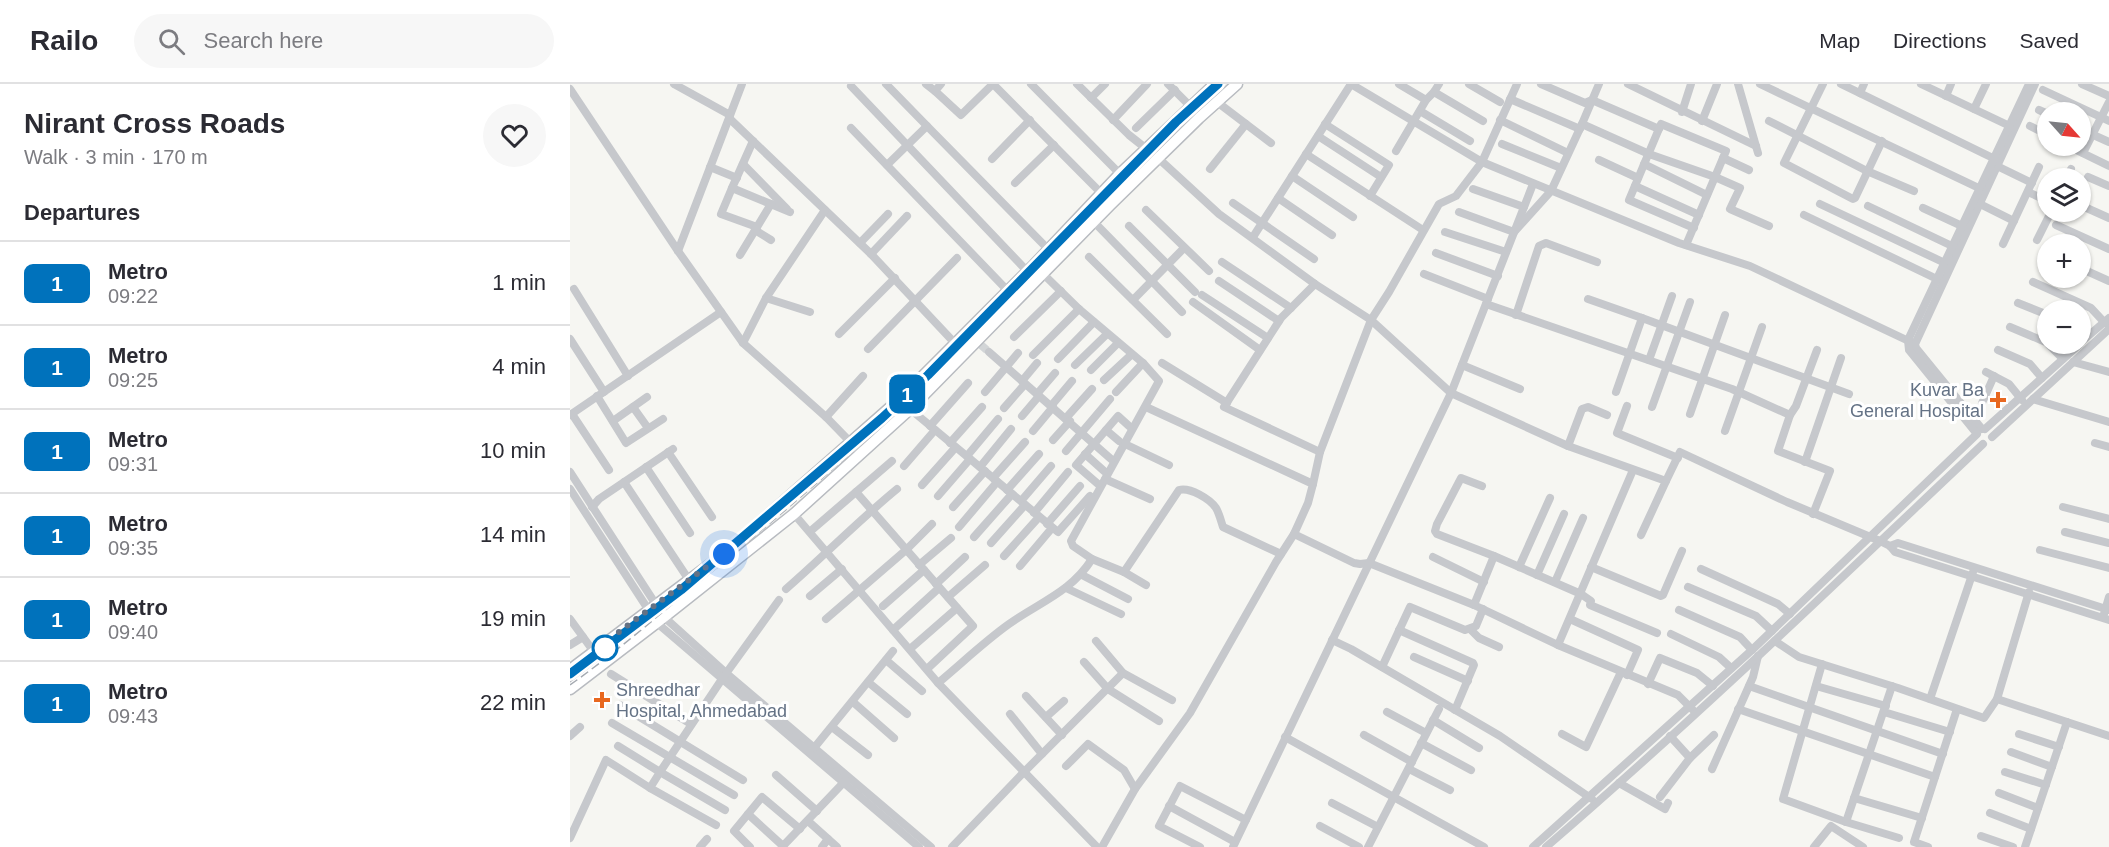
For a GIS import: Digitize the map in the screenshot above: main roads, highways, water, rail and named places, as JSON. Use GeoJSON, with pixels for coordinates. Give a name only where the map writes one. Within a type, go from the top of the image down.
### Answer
{"type":"FeatureCollection","features":[{"type":"Feature","properties":{"kind":"main road"},"geometry":{"type":"LineString","coordinates":[[570,670],[724,554],[900,399],[1120,174],[1215,84]]}},
{"type":"Feature","properties":{"kind":"main road"},"geometry":{"type":"LineString","coordinates":[[570,689],[794,514],[910,409],[979,343],[1158,158],[1237,84]]}},
{"type":"Feature","properties":{"kind":"tunnel"},"geometry":{"type":"LineString","coordinates":[[981,345],[989,352]]}},
{"type":"Feature","properties":{"kind":"railway"},"geometry":{"type":"LineString","coordinates":[[570,685],[624,644],[768,525],[877,429],[930,379],[1150,156],[1226,84]]}},
{"type":"Feature","properties":{"kind":"metro line","name":"1"},"geometry":{"type":"LineString","coordinates":[[570,674],[681,590],[848,449],[928,375],[1176,122],[1218,84]]}},
{"type":"Feature","properties":{"kind":"place","name":"Kuvar Ba General Hospital"},"geometry":{"type":"Point","coordinates":[1998,400]}},
{"type":"Feature","properties":{"kind":"place","name":"Shreedhar Hospital, Ahmedabad"},"geometry":{"type":"Point","coordinates":[602,700]}}]}
